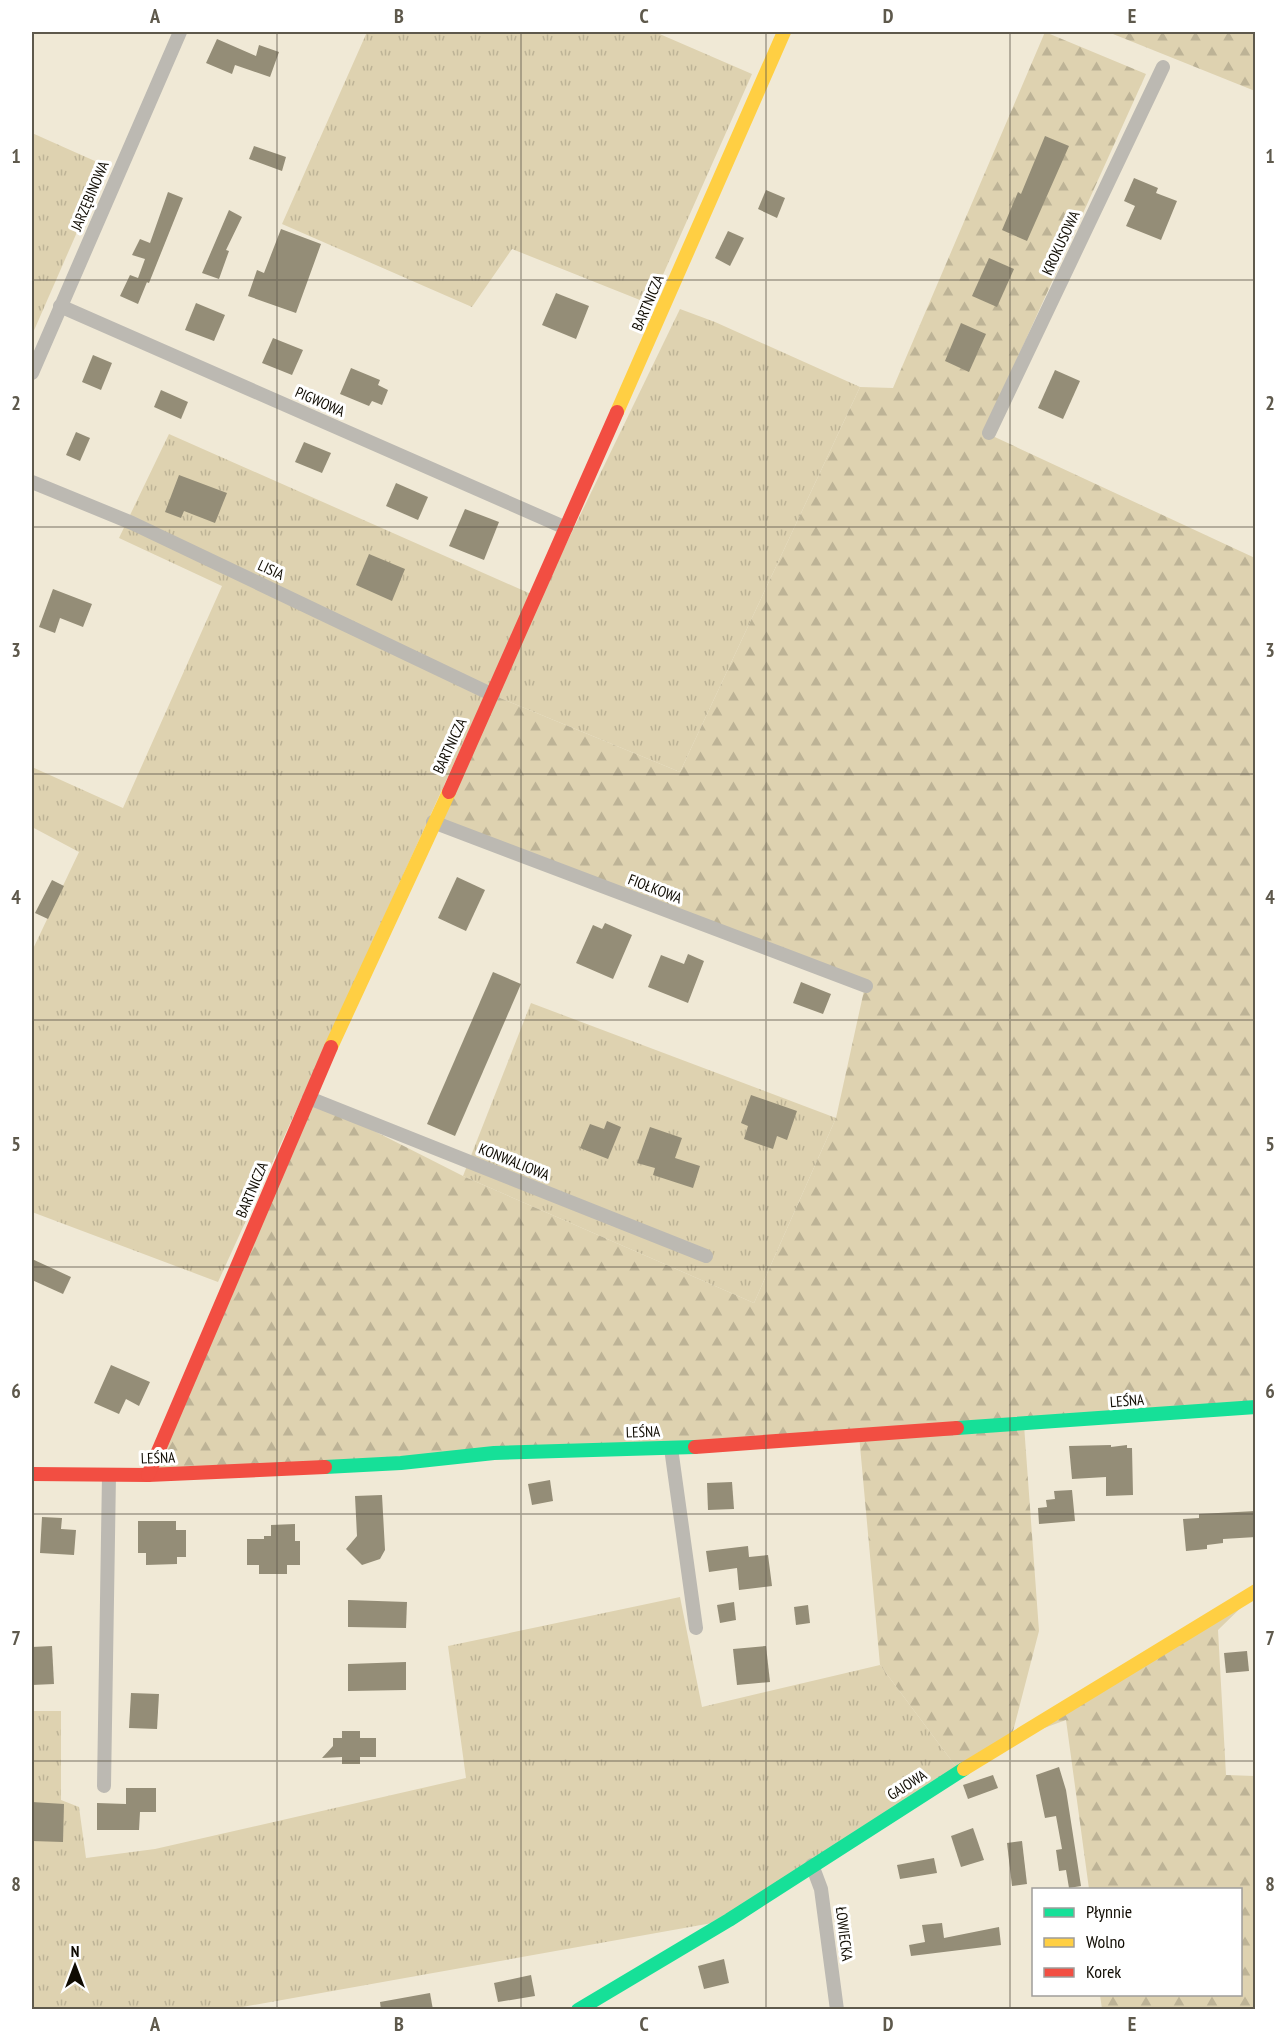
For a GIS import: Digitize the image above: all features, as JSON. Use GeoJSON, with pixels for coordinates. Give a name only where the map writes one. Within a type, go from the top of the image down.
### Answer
{"type":"FeatureCollection","features":[{"type":"Feature","properties":{"kind":"street","name":"JARZĘBINOWA"},"geometry":{"type":"LineString","coordinates":[[32,373],[180,32]]}},
{"type":"Feature","properties":{"kind":"street","name":"BARTNICZA"},"geometry":{"type":"LineString","coordinates":[[148,1475],[309,1098],[433,822],[493,695],[784,32]]}},
{"type":"Feature","properties":{"kind":"street","name":"KROKUSOWA"},"geometry":{"type":"LineString","coordinates":[[989,433],[1163,67]]}},
{"type":"Feature","properties":{"kind":"street","name":"PIGWOWA"},"geometry":{"type":"LineString","coordinates":[[60,306],[566,528]]}},
{"type":"Feature","properties":{"kind":"street","name":"LISIA"},"geometry":{"type":"LineString","coordinates":[[32,482],[132,523],[493,695]]}},
{"type":"Feature","properties":{"kind":"street","name":"FIOŁKOWA"},"geometry":{"type":"LineString","coordinates":[[433,822],[866,986]]}},
{"type":"Feature","properties":{"kind":"street","name":"KONWALIOWA"},"geometry":{"type":"LineString","coordinates":[[309,1098],[706,1256]]}},
{"type":"Feature","properties":{"kind":"street","name":"LEŚNA"},"geometry":{"type":"LineString","coordinates":[[32,1474],[148,1475],[401,1463],[494,1453],[671,1448],[1256,1407]]}},
{"type":"Feature","properties":{"kind":"street"},"geometry":{"type":"LineString","coordinates":[[671,1448],[696,1629]]}},
{"type":"Feature","properties":{"kind":"street"},"geometry":{"type":"LineString","coordinates":[[104,1786],[109,1475]]}},
{"type":"Feature","properties":{"kind":"street","name":"GAJOWA"},"geometry":{"type":"LineString","coordinates":[[578,2010],[729,1920],[812,1865],[1256,1591]]}},
{"type":"Feature","properties":{"kind":"street","name":"ŁOWIECKA"},"geometry":{"type":"LineString","coordinates":[[812,1865],[821,1889],[837,2010]]}},
{"type":"Feature","properties":{"kind":"green space"},"geometry":{"type":"Polygon","coordinates":[[[367,32],[655,32],[752,74],[650,304],[512,249],[472,307],[282,224],[367,32]]]}},
{"type":"Feature","properties":{"kind":"green space"},"geometry":{"type":"Polygon","coordinates":[[[1045,32],[1146,74],[984,432],[1255,558],[1255,1411],[1024,1425],[1039,1631],[1011,1739],[1255,1594],[1218,1630],[1226,1775],[1255,1776],[1255,2009],[1102,2009],[1100,1996],[1242,1996],[1242,1888],[1089,1888],[1066,1720],[1011,1740],[960,1772],[880,1665],[859,1435],[148,1475],[309,1098],[463,1176],[754,1303],[836,1118],[865,986],[433,822],[493,695],[680,772],[860,387],[893,388],[1045,32]]]}},
{"type":"Feature","properties":{"kind":"green space"},"geometry":{"type":"Polygon","coordinates":[[[1108,32],[1255,32],[1255,91],[1108,32]]]}},
{"type":"Feature","properties":{"kind":"green space"},"geometry":{"type":"Polygon","coordinates":[[[32,133],[106,166],[32,335],[32,133]]]}},
{"type":"Feature","properties":{"kind":"green space"},"geometry":{"type":"Polygon","coordinates":[[[680,309],[715,322],[860,387],[680,772],[493,695],[680,309]]]}},
{"type":"Feature","properties":{"kind":"green space"},"geometry":{"type":"Polygon","coordinates":[[[169,434],[531,594],[218,1282],[32,1212],[32,951],[79,852],[32,827],[32,767],[123,808],[222,586],[119,538],[169,434]]]}},
{"type":"Feature","properties":{"kind":"green space"},"geometry":{"type":"Polygon","coordinates":[[[531,1003],[836,1118],[754,1303],[463,1176],[531,1003]]]}},
{"type":"Feature","properties":{"kind":"green space"},"geometry":{"type":"Polygon","coordinates":[[[680,1597],[702,1707],[880,1665],[960,1772],[729,1920],[231,2009],[32,2010],[32,1711],[61,1711],[61,1800],[79,1807],[86,1858],[155,1849],[466,1778],[448,1646],[680,1597]]]}},
{"type":"Feature","properties":{"kind":"building"},"geometry":{"type":"Polygon","coordinates":[[[217,39],[256,56],[259,45],[279,52],[270,77],[235,65],[232,74],[206,63],[217,39]]]}},
{"type":"Feature","properties":{"kind":"building"},"geometry":{"type":"Polygon","coordinates":[[[1045,136],[1069,146],[1027,241],[1002,230],[1018,192],[1021,194],[1045,136]]]}},
{"type":"Feature","properties":{"kind":"building"},"geometry":{"type":"Polygon","coordinates":[[[254,146],[286,157],[282,171],[249,159],[254,146]]]}},
{"type":"Feature","properties":{"kind":"building"},"geometry":{"type":"Polygon","coordinates":[[[1134,178],[1158,188],[1156,193],[1177,201],[1161,240],[1126,226],[1135,206],[1124,201],[1134,178]]]}},
{"type":"Feature","properties":{"kind":"building"},"geometry":{"type":"Polygon","coordinates":[[[766,190],[785,198],[777,218],[758,209],[766,190]]]}},
{"type":"Feature","properties":{"kind":"building"},"geometry":{"type":"Polygon","coordinates":[[[168,192],[183,198],[149,283],[147,282],[138,304],[120,296],[130,275],[138,278],[145,259],[132,255],[140,239],[150,243],[168,192]]]}},
{"type":"Feature","properties":{"kind":"building"},"geometry":{"type":"Polygon","coordinates":[[[229,210],[242,217],[226,250],[229,251],[219,279],[202,273],[229,210]]]}},
{"type":"Feature","properties":{"kind":"building"},"geometry":{"type":"Polygon","coordinates":[[[281,229],[321,244],[296,313],[248,296],[257,270],[264,273],[281,229]]]}},
{"type":"Feature","properties":{"kind":"building"},"geometry":{"type":"Polygon","coordinates":[[[728,231],[744,238],[730,266],[715,258],[728,231]]]}},
{"type":"Feature","properties":{"kind":"building"},"geometry":{"type":"Polygon","coordinates":[[[989,258],[1014,269],[997,307],[972,296],[989,258]]]}},
{"type":"Feature","properties":{"kind":"building"},"geometry":{"type":"Polygon","coordinates":[[[556,293],[589,306],[576,339],[542,325],[556,293]]]}},
{"type":"Feature","properties":{"kind":"building"},"geometry":{"type":"Polygon","coordinates":[[[196,303],[225,315],[214,341],[185,330],[196,303]]]}},
{"type":"Feature","properties":{"kind":"building"},"geometry":{"type":"Polygon","coordinates":[[[961,323],[986,334],[969,372],[945,361],[961,323]]]}},
{"type":"Feature","properties":{"kind":"building"},"geometry":{"type":"Polygon","coordinates":[[[273,338],[303,350],[292,375],[262,363],[273,338]]]}},
{"type":"Feature","properties":{"kind":"building"},"geometry":{"type":"Polygon","coordinates":[[[93,355],[112,363],[101,390],[82,382],[93,355]]]}},
{"type":"Feature","properties":{"kind":"building"},"geometry":{"type":"Polygon","coordinates":[[[351,368],[380,380],[378,385],[388,390],[382,405],[372,401],[369,406],[340,394],[351,368]]]}},
{"type":"Feature","properties":{"kind":"building"},"geometry":{"type":"Polygon","coordinates":[[[1055,370],[1080,381],[1063,419],[1038,408],[1055,370]]]}},
{"type":"Feature","properties":{"kind":"building"},"geometry":{"type":"Polygon","coordinates":[[[161,390],[188,402],[181,419],[154,407],[161,390]]]}},
{"type":"Feature","properties":{"kind":"building"},"geometry":{"type":"Polygon","coordinates":[[[76,432],[90,438],[80,461],[66,455],[76,432]]]}},
{"type":"Feature","properties":{"kind":"building"},"geometry":{"type":"Polygon","coordinates":[[[304,442],[331,453],[322,473],[295,462],[304,442]]]}},
{"type":"Feature","properties":{"kind":"building"},"geometry":{"type":"Polygon","coordinates":[[[179,475],[227,493],[215,523],[184,511],[181,518],[165,512],[179,475]]]}},
{"type":"Feature","properties":{"kind":"building"},"geometry":{"type":"Polygon","coordinates":[[[396,483],[428,497],[418,520],[386,506],[396,483]]]}},
{"type":"Feature","properties":{"kind":"building"},"geometry":{"type":"Polygon","coordinates":[[[465,509],[499,522],[484,560],[449,546],[465,509]]]}},
{"type":"Feature","properties":{"kind":"building"},"geometry":{"type":"Polygon","coordinates":[[[369,554],[405,569],[392,601],[356,585],[369,554]]]}},
{"type":"Feature","properties":{"kind":"building"},"geometry":{"type":"Polygon","coordinates":[[[53,589],[92,604],[83,627],[60,618],[55,633],[39,627],[53,589]]]}},
{"type":"Feature","properties":{"kind":"building"},"geometry":{"type":"Polygon","coordinates":[[[457,877],[485,890],[466,931],[438,918],[457,877]]]}},
{"type":"Feature","properties":{"kind":"building"},"geometry":{"type":"Polygon","coordinates":[[[52,880],[64,886],[48,919],[35,913],[52,880]]]}},
{"type":"Feature","properties":{"kind":"building"},"geometry":{"type":"Polygon","coordinates":[[[605,923],[632,935],[613,979],[576,963],[593,925],[602,929],[605,923]]]}},
{"type":"Feature","properties":{"kind":"building"},"geometry":{"type":"Polygon","coordinates":[[[688,954],[704,961],[688,1003],[648,987],[661,955],[684,964],[688,954]]]}},
{"type":"Feature","properties":{"kind":"building"},"geometry":{"type":"Polygon","coordinates":[[[493,972],[521,984],[455,1136],[427,1124],[493,972]]]}},
{"type":"Feature","properties":{"kind":"building"},"geometry":{"type":"Polygon","coordinates":[[[801,982],[831,994],[823,1014],[793,1003],[801,982]]]}},
{"type":"Feature","properties":{"kind":"building"},"geometry":{"type":"Polygon","coordinates":[[[751,1095],[797,1111],[787,1140],[777,1136],[773,1149],[744,1139],[748,1126],[741,1123],[751,1095]]]}},
{"type":"Feature","properties":{"kind":"building"},"geometry":{"type":"Polygon","coordinates":[[[607,1121],[621,1127],[608,1159],[580,1148],[590,1124],[604,1129],[607,1121]]]}},
{"type":"Feature","properties":{"kind":"building"},"geometry":{"type":"Polygon","coordinates":[[[650,1127],[682,1138],[675,1158],[700,1166],[693,1188],[653,1175],[655,1168],[637,1163],[650,1127]]]}},
{"type":"Feature","properties":{"kind":"building"},"geometry":{"type":"Polygon","coordinates":[[[32,1259],[71,1277],[63,1294],[32,1280],[32,1259]]]}},
{"type":"Feature","properties":{"kind":"building"},"geometry":{"type":"Polygon","coordinates":[[[111,1365],[150,1382],[139,1406],[126,1399],[119,1414],[94,1403],[111,1365]]]}},
{"type":"Feature","properties":{"kind":"building"},"geometry":{"type":"Polygon","coordinates":[[[1111,1445],[1111,1447],[1127,1445],[1127,1448],[1132,1448],[1133,1495],[1106,1496],[1106,1477],[1072,1479],[1069,1446],[1111,1445]]]}},
{"type":"Feature","properties":{"kind":"building"},"geometry":{"type":"Polygon","coordinates":[[[550,1480],[553,1501],[532,1505],[528,1484],[550,1480]]]}},
{"type":"Feature","properties":{"kind":"building"},"geometry":{"type":"Polygon","coordinates":[[[732,1482],[734,1509],[708,1510],[707,1483],[732,1482]]]}},
{"type":"Feature","properties":{"kind":"building"},"geometry":{"type":"Polygon","coordinates":[[[1072,1490],[1075,1521],[1039,1524],[1038,1508],[1047,1507],[1046,1500],[1055,1499],[1054,1491],[1072,1490]]]}},
{"type":"Feature","properties":{"kind":"building"},"geometry":{"type":"Polygon","coordinates":[[[382,1495],[385,1550],[380,1559],[362,1565],[346,1549],[357,1536],[355,1496],[382,1495]]]}},
{"type":"Feature","properties":{"kind":"building"},"geometry":{"type":"Polygon","coordinates":[[[1256,1511],[1256,1537],[1223,1539],[1223,1543],[1207,1545],[1207,1549],[1186,1551],[1183,1519],[1199,1518],[1199,1514],[1256,1511]]]}},
{"type":"Feature","properties":{"kind":"building"},"geometry":{"type":"Polygon","coordinates":[[[42,1517],[62,1518],[61,1529],[76,1530],[74,1555],[40,1553],[42,1517]]]}},
{"type":"Feature","properties":{"kind":"building"},"geometry":{"type":"Polygon","coordinates":[[[138,1521],[176,1521],[176,1530],[186,1530],[186,1557],[177,1557],[177,1564],[146,1565],[146,1553],[138,1553],[138,1521]]]}},
{"type":"Feature","properties":{"kind":"building"},"geometry":{"type":"Polygon","coordinates":[[[295,1524],[295,1541],[300,1541],[300,1565],[287,1565],[287,1574],[259,1574],[259,1565],[247,1565],[247,1539],[264,1539],[264,1536],[271,1536],[271,1525],[295,1524]]]}},
{"type":"Feature","properties":{"kind":"building"},"geometry":{"type":"Polygon","coordinates":[[[748,1546],[749,1557],[768,1555],[772,1586],[739,1590],[737,1568],[709,1572],[706,1551],[748,1546]]]}},
{"type":"Feature","properties":{"kind":"building"},"geometry":{"type":"Polygon","coordinates":[[[348,1600],[407,1602],[406,1628],[348,1627],[348,1600]]]}},
{"type":"Feature","properties":{"kind":"building"},"geometry":{"type":"Polygon","coordinates":[[[734,1602],[736,1620],[720,1623],[717,1605],[734,1602]]]}},
{"type":"Feature","properties":{"kind":"building"},"geometry":{"type":"Polygon","coordinates":[[[808,1605],[810,1623],[796,1625],[794,1607],[808,1605]]]}},
{"type":"Feature","properties":{"kind":"building"},"geometry":{"type":"Polygon","coordinates":[[[52,1646],[54,1684],[32,1685],[32,1647],[52,1646]]]}},
{"type":"Feature","properties":{"kind":"building"},"geometry":{"type":"Polygon","coordinates":[[[766,1646],[770,1682],[737,1685],[733,1649],[766,1646]]]}},
{"type":"Feature","properties":{"kind":"building"},"geometry":{"type":"Polygon","coordinates":[[[1247,1651],[1249,1671],[1226,1673],[1224,1653],[1247,1651]]]}},
{"type":"Feature","properties":{"kind":"building"},"geometry":{"type":"Polygon","coordinates":[[[406,1662],[406,1690],[348,1691],[348,1664],[406,1662]]]}},
{"type":"Feature","properties":{"kind":"building"},"geometry":{"type":"Polygon","coordinates":[[[131,1693],[159,1694],[157,1729],[129,1728],[131,1693]]]}},
{"type":"Feature","properties":{"kind":"building"},"geometry":{"type":"Polygon","coordinates":[[[342,1731],[360,1731],[360,1738],[376,1738],[376,1757],[360,1757],[360,1764],[342,1764],[342,1757],[322,1758],[333,1746],[333,1738],[342,1738],[342,1731]]]}},
{"type":"Feature","properties":{"kind":"building"},"geometry":{"type":"Polygon","coordinates":[[[1059,1767],[1066,1790],[1081,1886],[1069,1888],[1066,1870],[1059,1871],[1056,1850],[1062,1849],[1056,1816],[1045,1818],[1036,1775],[1059,1767]]]}},
{"type":"Feature","properties":{"kind":"building"},"geometry":{"type":"Polygon","coordinates":[[[993,1775],[998,1788],[968,1799],[963,1785],[993,1775]]]}},
{"type":"Feature","properties":{"kind":"building"},"geometry":{"type":"Polygon","coordinates":[[[126,1788],[156,1788],[156,1812],[140,1812],[139,1830],[97,1830],[97,1803],[126,1804],[126,1788]]]}},
{"type":"Feature","properties":{"kind":"building"},"geometry":{"type":"Polygon","coordinates":[[[32,1802],[64,1804],[63,1842],[32,1841],[32,1802]]]}},
{"type":"Feature","properties":{"kind":"building"},"geometry":{"type":"Polygon","coordinates":[[[973,1828],[984,1860],[961,1867],[951,1836],[973,1828]]]}},
{"type":"Feature","properties":{"kind":"building"},"geometry":{"type":"Polygon","coordinates":[[[1022,1841],[1027,1884],[1012,1886],[1007,1843],[1022,1841]]]}},
{"type":"Feature","properties":{"kind":"building"},"geometry":{"type":"Polygon","coordinates":[[[934,1858],[937,1873],[900,1879],[897,1865],[934,1858]]]}},
{"type":"Feature","properties":{"kind":"building"},"geometry":{"type":"Polygon","coordinates":[[[942,1923],[944,1938],[999,1927],[1001,1945],[911,1956],[909,1945],[925,1942],[922,1925],[942,1923]]]}},
{"type":"Feature","properties":{"kind":"building"},"geometry":{"type":"Polygon","coordinates":[[[724,1959],[729,1983],[704,1989],[698,1966],[724,1959]]]}},
{"type":"Feature","properties":{"kind":"building"},"geometry":{"type":"Polygon","coordinates":[[[531,1975],[535,1996],[498,2002],[494,1983],[531,1975]]]}},
{"type":"Feature","properties":{"kind":"building"},"geometry":{"type":"Polygon","coordinates":[[[430,1993],[433,2010],[381,2010],[380,2002],[430,1993]]]}},
{"type":"Feature","properties":{"kind":"traffic: fast"},"geometry":{"type":"LineString","coordinates":[[957,1428],[1256,1407]]}},
{"type":"Feature","properties":{"kind":"traffic: fast"},"geometry":{"type":"LineString","coordinates":[[325,1467],[401,1463],[494,1453],[695,1447]]}},
{"type":"Feature","properties":{"kind":"traffic: fast"},"geometry":{"type":"LineString","coordinates":[[578,2010],[729,1920],[964,1769]]}},
{"type":"Feature","properties":{"kind":"traffic: slow"},"geometry":{"type":"LineString","coordinates":[[617,412],[784,32]]}},
{"type":"Feature","properties":{"kind":"traffic: slow"},"geometry":{"type":"LineString","coordinates":[[331,1047],[449,792]]}},
{"type":"Feature","properties":{"kind":"traffic: slow"},"geometry":{"type":"LineString","coordinates":[[964,1769],[1256,1591]]}},
{"type":"Feature","properties":{"kind":"traffic: jam"},"geometry":{"type":"LineString","coordinates":[[449,792],[617,412]]}},
{"type":"Feature","properties":{"kind":"traffic: jam"},"geometry":{"type":"LineString","coordinates":[[148,1475],[331,1047]]}},
{"type":"Feature","properties":{"kind":"traffic: jam"},"geometry":{"type":"LineString","coordinates":[[695,1447],[957,1428]]}},
{"type":"Feature","properties":{"kind":"traffic: jam"},"geometry":{"type":"LineString","coordinates":[[32,1474],[148,1475],[325,1467]]}}]}
